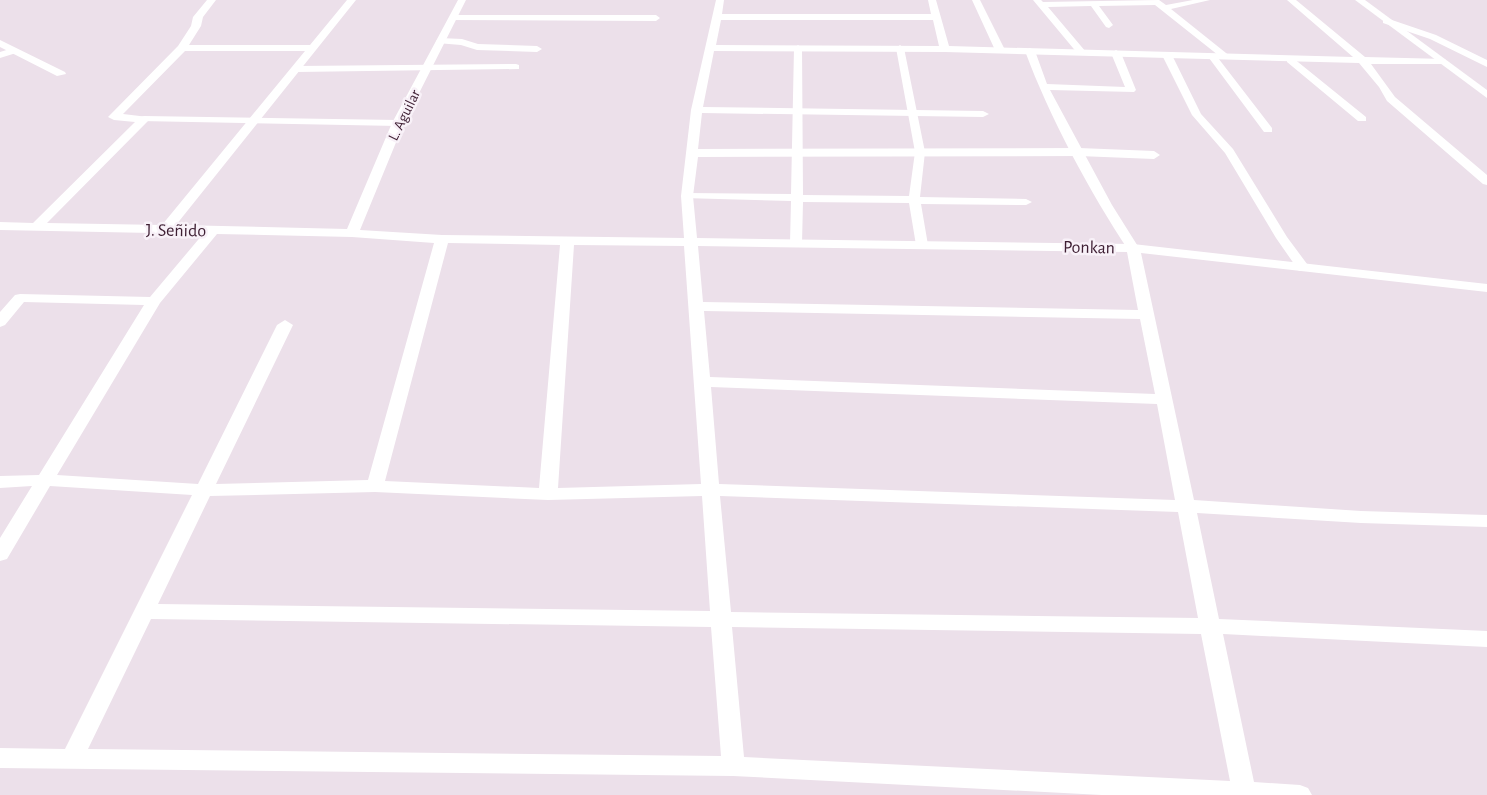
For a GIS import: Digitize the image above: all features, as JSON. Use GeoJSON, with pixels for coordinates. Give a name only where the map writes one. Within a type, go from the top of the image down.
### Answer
{"type":"FeatureCollection","features":[{"type":"Feature","properties":{"kind":"street"},"geometry":{"type":"LineString","coordinates":[[144,119],[114,117],[182,48],[196,26],[198,17],[212,0]]}},
{"type":"Feature","properties":{"kind":"street"},"geometry":{"type":"LineString","coordinates":[[165,230],[352,0]]}},
{"type":"Feature","properties":{"kind":"street","name":"L. Aguilar"},"geometry":{"type":"LineString","coordinates":[[352,233],[398,123],[462,0]]}},
{"type":"Feature","properties":{"kind":"street"},"geometry":{"type":"LineString","coordinates":[[720,0],[697,110],[687,196],[734,766]]}},
{"type":"Feature","properties":{"kind":"street"},"geometry":{"type":"LineString","coordinates":[[932,0],[945,49]]}},
{"type":"Feature","properties":{"kind":"street"},"geometry":{"type":"LineString","coordinates":[[1291,0],[1362,61],[1387,88],[1391,99],[1487,181]]}},
{"type":"Feature","properties":{"kind":"street"},"geometry":{"type":"LineString","coordinates":[[1359,0],[1487,95]]}},
{"type":"Feature","properties":{"kind":"street"},"geometry":{"type":"LineString","coordinates":[[716,17],[937,17]]}},
{"type":"Feature","properties":{"kind":"street"},"geometry":{"type":"LineString","coordinates":[[1386,21],[1433,37],[1487,64]]}},
{"type":"Feature","properties":{"kind":"street"},"geometry":{"type":"LineString","coordinates":[[0,44],[61,74]]}},
{"type":"Feature","properties":{"kind":"street"},"geometry":{"type":"LineString","coordinates":[[182,48],[315,48]]}},
{"type":"Feature","properties":{"kind":"street"},"geometry":{"type":"LineString","coordinates":[[709,48],[900,48],[1290,60],[1441,61]]}},
{"type":"Feature","properties":{"kind":"street"},"geometry":{"type":"LineString","coordinates":[[697,110],[983,114]]}},
{"type":"Feature","properties":{"kind":"street"},"geometry":{"type":"LineString","coordinates":[[35,228],[144,119]]}},
{"type":"Feature","properties":{"kind":"street"},"geometry":{"type":"LineString","coordinates":[[692,153],[1079,152],[1154,154]]}},
{"type":"Feature","properties":{"kind":"street","name":"J. Señido"},"geometry":{"type":"LineString","coordinates":[[0,226],[352,233],[442,239],[567,241]]}},
{"type":"Feature","properties":{"kind":"street"},"geometry":{"type":"LineString","coordinates":[[0,554],[154,301],[213,231]]}},
{"type":"Feature","properties":{"kind":"street"},"geometry":{"type":"LineString","coordinates":[[375,486],[442,239]]}},
{"type":"Feature","properties":{"kind":"street"},"geometry":{"type":"LineString","coordinates":[[548,494],[567,241]]}},
{"type":"Feature","properties":{"kind":"street","name":"Ponkan"},"geometry":{"type":"LineString","coordinates":[[567,241],[1133,248],[1240,258],[1304,268],[1487,288]]}},
{"type":"Feature","properties":{"kind":"street"},"geometry":{"type":"LineString","coordinates":[[1133,248],[1245,793]]}},
{"type":"Feature","properties":{"kind":"street"},"geometry":{"type":"LineString","coordinates":[[0,322],[20,298],[154,301]]}},
{"type":"Feature","properties":{"kind":"street"},"geometry":{"type":"LineString","coordinates":[[695,306],[1146,315]]}},
{"type":"Feature","properties":{"kind":"street"},"geometry":{"type":"LineString","coordinates":[[73,758],[285,325]]}},
{"type":"Feature","properties":{"kind":"street"},"geometry":{"type":"LineString","coordinates":[[701,382],[1164,399]]}},
{"type":"Feature","properties":{"kind":"street"},"geometry":{"type":"LineString","coordinates":[[0,482],[47,480],[205,490],[375,486],[548,494],[710,490],[1186,506],[1361,517],[1487,521]]}},
{"type":"Feature","properties":{"kind":"street"},"geometry":{"type":"LineString","coordinates":[[144,611],[1211,626],[1487,639]]}},
{"type":"Feature","properties":{"kind":"street"},"geometry":{"type":"LineString","coordinates":[[0,758],[734,766],[1300,795]]}},
{"type":"Feature","properties":{"kind":"lane"},"geometry":{"type":"LineString","coordinates":[[976,0],[1000,50]]}},
{"type":"Feature","properties":{"kind":"lane"},"geometry":{"type":"LineString","coordinates":[[1039,3],[1158,3],[1206,0]]}},
{"type":"Feature","properties":{"kind":"lane"},"geometry":{"type":"LineString","coordinates":[[1093,2],[1109,25]]}},
{"type":"Feature","properties":{"kind":"lane"},"geometry":{"type":"LineString","coordinates":[[1039,3],[1081,52]]}},
{"type":"Feature","properties":{"kind":"lane"},"geometry":{"type":"LineString","coordinates":[[1158,3],[1226,57]]}},
{"type":"Feature","properties":{"kind":"lane"},"geometry":{"type":"LineString","coordinates":[[453,18],[656,18]]}},
{"type":"Feature","properties":{"kind":"lane"},"geometry":{"type":"LineString","coordinates":[[440,41],[462,42],[477,47],[537,49]]}},
{"type":"Feature","properties":{"kind":"lane"},"geometry":{"type":"LineString","coordinates":[[796,243],[798,153],[795,112],[798,48]]}},
{"type":"Feature","properties":{"kind":"lane"},"geometry":{"type":"LineString","coordinates":[[900,48],[920,152],[914,199],[922,245]]}},
{"type":"Feature","properties":{"kind":"lane"},"geometry":{"type":"LineString","coordinates":[[0,55],[13,51]]}},
{"type":"Feature","properties":{"kind":"lane"},"geometry":{"type":"LineString","coordinates":[[1030,51],[1043,87],[1106,206],[1133,248]]}},
{"type":"Feature","properties":{"kind":"lane"},"geometry":{"type":"LineString","coordinates":[[1043,87],[1131,90],[1116,53]]}},
{"type":"Feature","properties":{"kind":"lane"},"geometry":{"type":"LineString","coordinates":[[1167,55],[1197,115],[1229,151],[1282,238],[1304,268]]}},
{"type":"Feature","properties":{"kind":"lane"},"geometry":{"type":"LineString","coordinates":[[1212,56],[1268,130]]}},
{"type":"Feature","properties":{"kind":"lane"},"geometry":{"type":"LineString","coordinates":[[1290,60],[1362,119]]}},
{"type":"Feature","properties":{"kind":"lane"},"geometry":{"type":"LineString","coordinates":[[297,69],[516,67]]}},
{"type":"Feature","properties":{"kind":"lane"},"geometry":{"type":"LineString","coordinates":[[144,119],[398,123]]}},
{"type":"Feature","properties":{"kind":"lane"},"geometry":{"type":"LineString","coordinates":[[687,196],[1026,202]]}}]}
